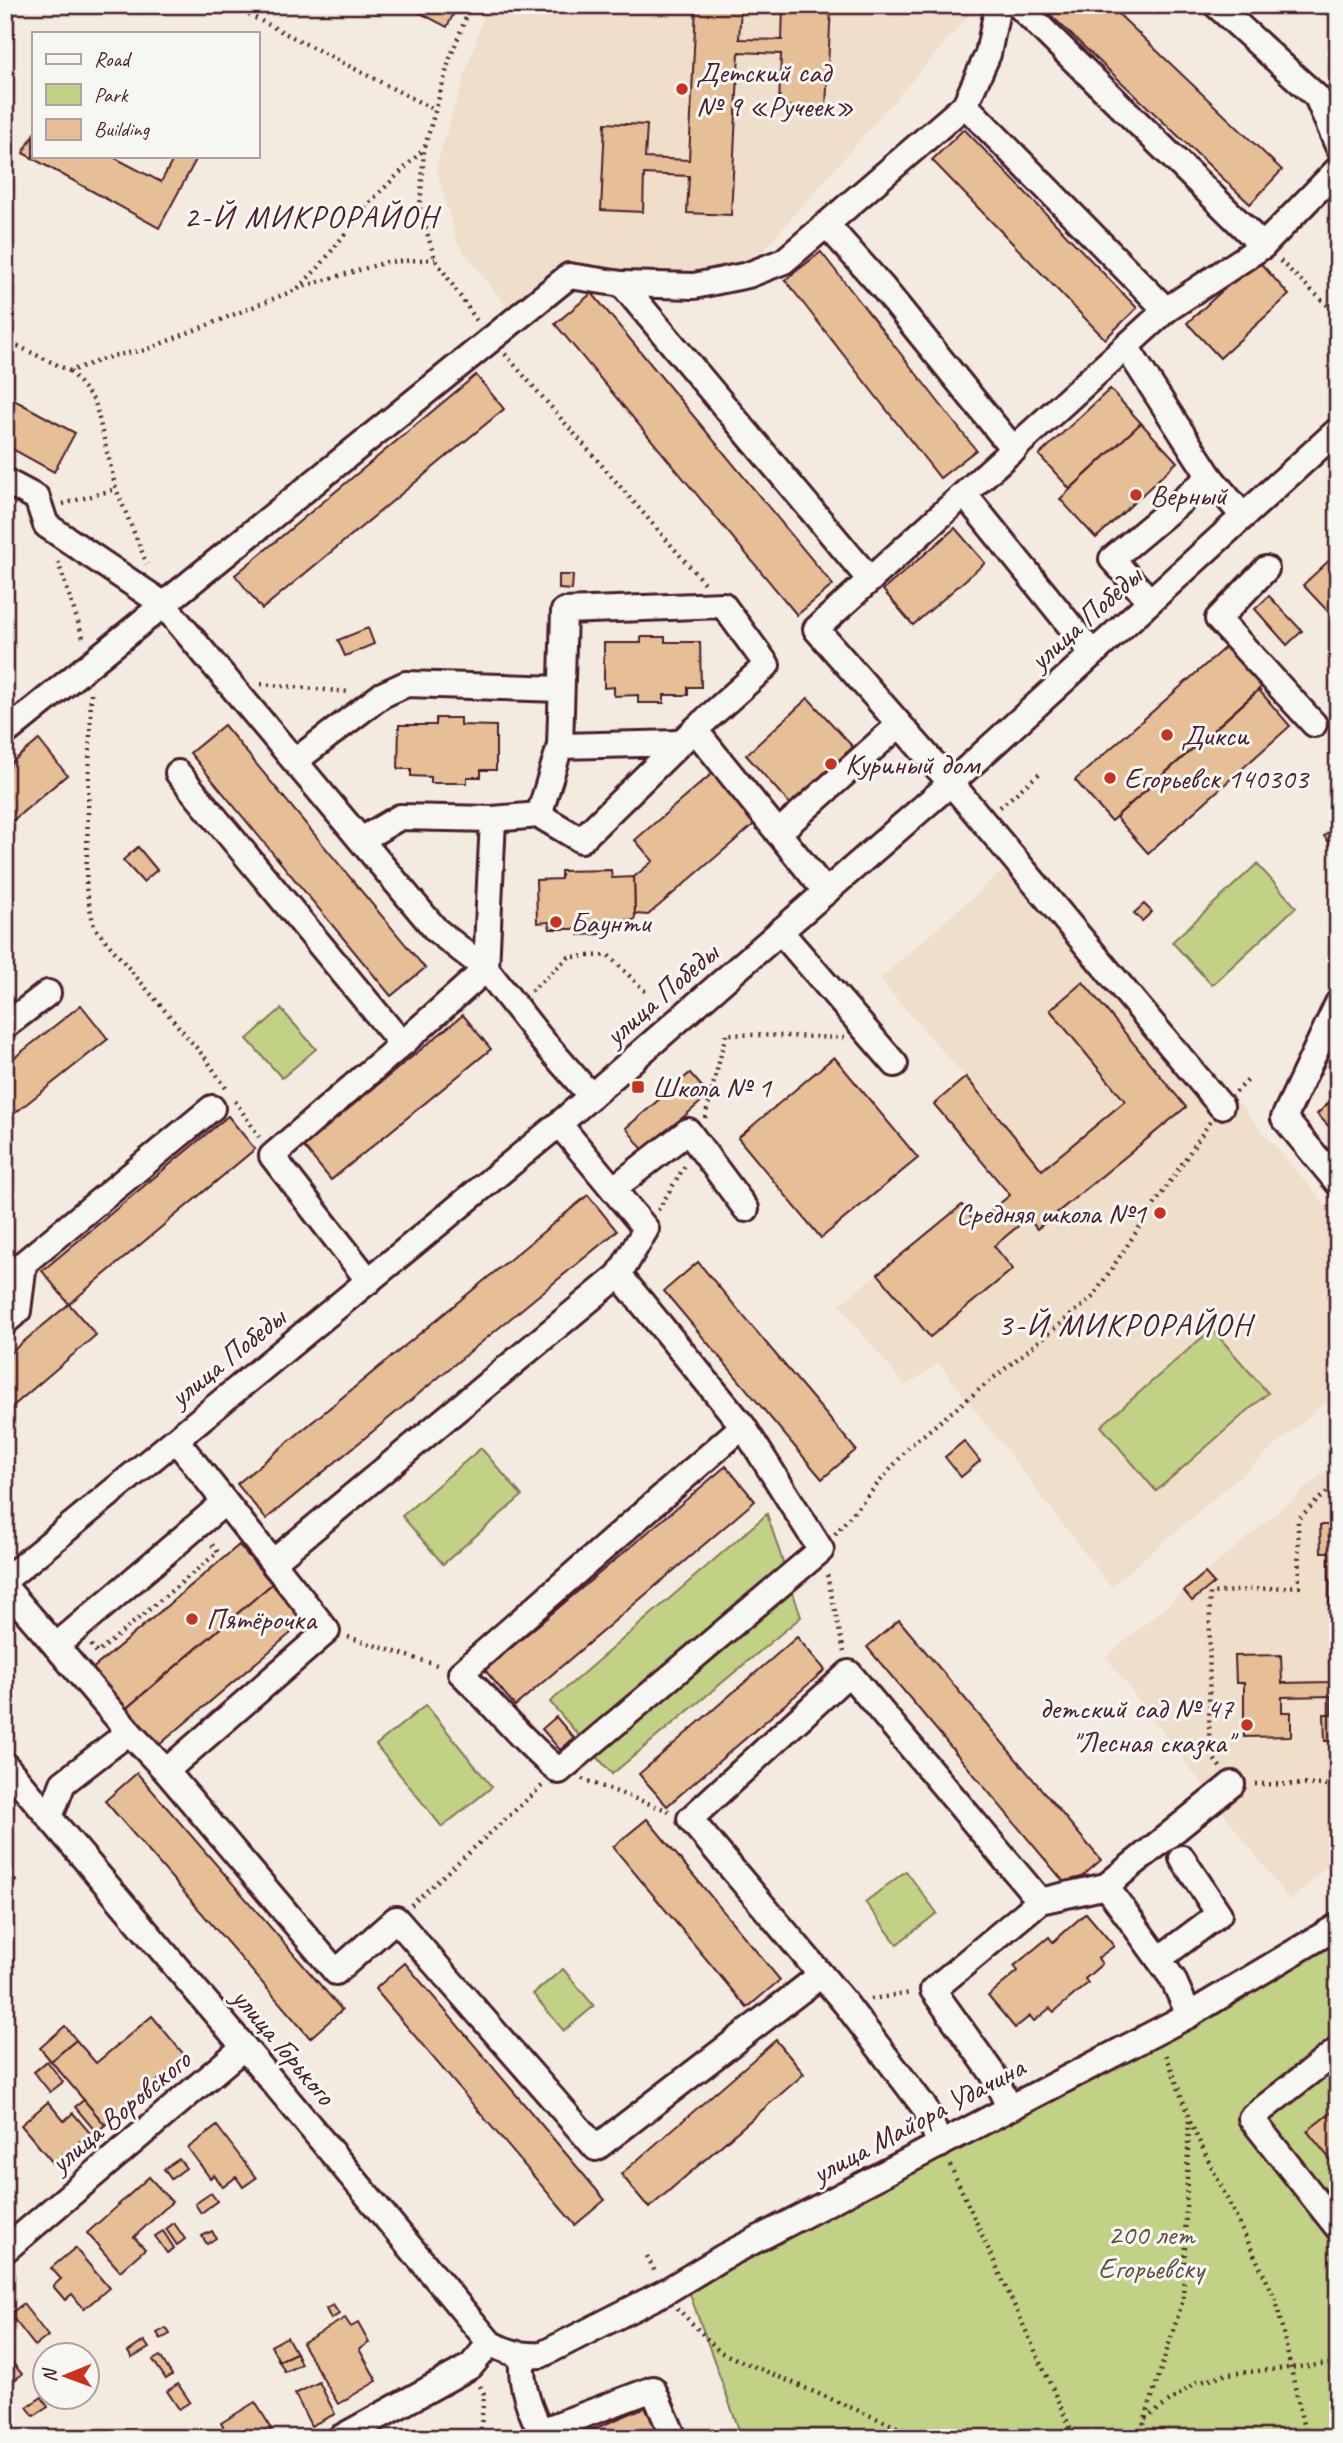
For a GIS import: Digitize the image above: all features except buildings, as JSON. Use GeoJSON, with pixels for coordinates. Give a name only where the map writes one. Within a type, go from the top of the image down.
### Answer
{"type":"FeatureCollection","features":[{"type":"Feature","properties":{"kind":"street"},"geometry":{"type":"LineString","coordinates":[[5,733],[569,276],[622,284],[694,286],[748,275],[784,261],[965,105],[988,54],[998,5]]}},
{"type":"Feature","properties":{"kind":"street"},"geometry":{"type":"LineString","coordinates":[[1018,5],[1263,246]]}},
{"type":"Feature","properties":{"kind":"street"},"geometry":{"type":"LineString","coordinates":[[1216,5],[1317,97],[1338,146]]}},
{"type":"Feature","properties":{"kind":"street"},"geometry":{"type":"LineString","coordinates":[[965,105],[1167,310]]}},
{"type":"Feature","properties":{"kind":"street"},"geometry":{"type":"LineString","coordinates":[[1221,1106],[951,783],[816,629],[1167,310],[1263,246],[1338,169]]}},
{"type":"Feature","properties":{"kind":"street"},"geometry":{"type":"LineString","coordinates":[[827,225],[883,288],[1014,450]]}},
{"type":"Feature","properties":{"kind":"street"},"geometry":{"type":"LineString","coordinates":[[622,284],[870,580]]}},
{"type":"Feature","properties":{"kind":"street"},"geometry":{"type":"LineString","coordinates":[[1126,348],[1210,477],[1244,516]]}},
{"type":"Feature","properties":{"kind":"street","name":"улица Победы"},"geometry":{"type":"LineString","coordinates":[[5,1580],[559,1124],[951,783],[1338,430]]}},
{"type":"Feature","properties":{"kind":"street"},"geometry":{"type":"LineString","coordinates":[[1150,601],[1112,559],[1210,477]]}},
{"type":"Feature","properties":{"kind":"street"},"geometry":{"type":"LineString","coordinates":[[5,481],[37,498],[44,517],[163,604],[436,930],[486,969],[591,1096]]}},
{"type":"Feature","properties":{"kind":"street"},"geometry":{"type":"LineString","coordinates":[[965,495],[1093,654]]}},
{"type":"Feature","properties":{"kind":"street"},"geometry":{"type":"LineString","coordinates":[[1266,569],[1218,619],[1314,724]]}},
{"type":"Feature","properties":{"kind":"street"},"geometry":{"type":"LineString","coordinates":[[361,840],[400,817],[494,819],[538,815],[581,841],[687,736],[767,665],[723,605],[564,611],[560,746],[538,815]]}},
{"type":"Feature","properties":{"kind":"street"},"geometry":{"type":"LineString","coordinates":[[295,761],[382,695],[406,684],[561,689]]}},
{"type":"Feature","properties":{"kind":"street"},"geometry":{"type":"LineString","coordinates":[[778,833],[899,725]]}},
{"type":"Feature","properties":{"kind":"street"},"geometry":{"type":"LineString","coordinates":[[560,746],[687,736]]}},
{"type":"Feature","properties":{"kind":"street"},"geometry":{"type":"LineString","coordinates":[[687,736],[778,833],[825,892]]}},
{"type":"Feature","properties":{"kind":"street"},"geometry":{"type":"LineString","coordinates":[[178,773],[402,1044]]}},
{"type":"Feature","properties":{"kind":"street"},"geometry":{"type":"LineString","coordinates":[[369,1281],[272,1156],[486,969],[494,819]]}},
{"type":"Feature","properties":{"kind":"street"},"geometry":{"type":"LineString","coordinates":[[780,931],[895,1064]]}},
{"type":"Feature","properties":{"kind":"street"},"geometry":{"type":"LineString","coordinates":[[5,1026],[48,992]]}},
{"type":"Feature","properties":{"kind":"street"},"geometry":{"type":"LineString","coordinates":[[1337,1001],[1284,1118],[1338,1183]]}},
{"type":"Feature","properties":{"kind":"street"},"geometry":{"type":"LineString","coordinates":[[5,1322],[18,1311],[24,1263],[212,1108]]}},
{"type":"Feature","properties":{"kind":"street"},"geometry":{"type":"LineString","coordinates":[[273,1562],[619,1275],[646,1229],[559,1124]]}},
{"type":"Feature","properties":{"kind":"street"},"geometry":{"type":"LineString","coordinates":[[613,1189],[688,1131],[746,1209]]}},
{"type":"Feature","properties":{"kind":"street"},"geometry":{"type":"LineString","coordinates":[[619,1275],[743,1426],[821,1550],[559,1771],[532,1749],[461,1673],[743,1426]]}},
{"type":"Feature","properties":{"kind":"street"},"geometry":{"type":"LineString","coordinates":[[166,1771],[327,1631],[176,1440]]}},
{"type":"Feature","properties":{"kind":"street"},"geometry":{"type":"LineString","coordinates":[[56,1646],[225,1502]]}},
{"type":"Feature","properties":{"kind":"street"},"geometry":{"type":"LineString","coordinates":[[5,1587],[129,1732],[166,1771],[336,1972],[396,1919],[596,2148],[821,1975]]}},
{"type":"Feature","properties":{"kind":"street"},"geometry":{"type":"LineString","coordinates":[[940,2145],[925,2108],[845,2003],[690,1819],[849,1673],[1040,1901]]}},
{"type":"Feature","properties":{"kind":"street"},"geometry":{"type":"LineString","coordinates":[[50,1818],[63,1783],[129,1732]]}},
{"type":"Feature","properties":{"kind":"street","name":"улица Горького"},"geometry":{"type":"LineString","coordinates":[[7,1771],[244,2047],[490,2343],[507,2353],[522,2356]]}},
{"type":"Feature","properties":{"kind":"street"},"geometry":{"type":"LineString","coordinates":[[1009,2108],[993,2074],[933,1990],[1040,1901],[1105,1886],[1233,1784]]}},
{"type":"Feature","properties":{"kind":"street"},"geometry":{"type":"LineString","coordinates":[[1159,1959],[1219,1914],[1182,1858]]}},
{"type":"Feature","properties":{"kind":"street"},"geometry":{"type":"LineString","coordinates":[[1105,1886],[1173,1979],[1189,2015]]}},
{"type":"Feature","properties":{"kind":"street","name":"улица Майора Удачина"},"geometry":{"type":"LineString","coordinates":[[522,2356],[541,2356],[665,2292],[723,2257],[1189,2015],[1338,1926]]}},
{"type":"Feature","properties":{"kind":"street","name":"улица Воровского"},"geometry":{"type":"LineString","coordinates":[[5,2250],[244,2047]]}},
{"type":"Feature","properties":{"kind":"street"},"geometry":{"type":"LineString","coordinates":[[1338,2050],[1251,2118],[1338,2228]]}},
{"type":"Feature","properties":{"kind":"street"},"geometry":{"type":"LineString","coordinates":[[340,2438],[471,2366],[490,2343]]}},
{"type":"Feature","properties":{"kind":"street"},"geometry":{"type":"LineString","coordinates":[[522,2356],[523,2390],[543,2434],[653,2389],[674,2438]]}},
{"type":"Feature","properties":{"kind":"path"},"geometry":{"type":"LineString","coordinates":[[230,5],[435,110]]}},
{"type":"Feature","properties":{"kind":"path"},"geometry":{"type":"LineString","coordinates":[[297,289],[319,267],[369,203],[424,150]]}},
{"type":"Feature","properties":{"kind":"path"},"geometry":{"type":"LineString","coordinates":[[1263,246],[1338,315]]}},
{"type":"Feature","properties":{"kind":"path"},"geometry":{"type":"LineString","coordinates":[[71,370],[112,356],[145,350],[297,289],[387,262],[435,259]]}},
{"type":"Feature","properties":{"kind":"path"},"geometry":{"type":"LineString","coordinates":[[5,340],[71,370],[95,402],[116,489],[147,566]]}},
{"type":"Feature","properties":{"kind":"path"},"geometry":{"type":"LineString","coordinates":[[116,489],[44,517],[91,663],[86,888],[94,927],[206,1059],[272,1156]]}},
{"type":"Feature","properties":{"kind":"path"},"geometry":{"type":"LineString","coordinates":[[228,681],[382,695]]}},
{"type":"Feature","properties":{"kind":"path"},"geometry":{"type":"LineString","coordinates":[[991,814],[1040,773]]}},
{"type":"Feature","properties":{"kind":"path"},"geometry":{"type":"LineString","coordinates":[[515,1005],[569,957],[608,955],[648,994]]}},
{"type":"Feature","properties":{"kind":"path"},"geometry":{"type":"LineString","coordinates":[[646,1229],[698,1145],[726,1034],[874,1040]]}},
{"type":"Feature","properties":{"kind":"path"},"geometry":{"type":"LineString","coordinates":[[849,1673],[821,1550],[911,1445],[1091,1298],[1221,1106],[1248,1080]]}},
{"type":"Feature","properties":{"kind":"path"},"geometry":{"type":"LineString","coordinates":[[1338,1482],[1298,1519],[1299,1586],[1210,1593],[1209,1752],[1233,1784],[1338,1785]]}},
{"type":"Feature","properties":{"kind":"path"},"geometry":{"type":"LineString","coordinates":[[97,1653],[218,1552]]}},
{"type":"Feature","properties":{"kind":"path"},"geometry":{"type":"LineString","coordinates":[[327,1631],[461,1673]]}},
{"type":"Feature","properties":{"kind":"path"},"geometry":{"type":"LineString","coordinates":[[396,1919],[559,1771],[690,1819]]}},
{"type":"Feature","properties":{"kind":"path"},"geometry":{"type":"LineString","coordinates":[[845,2003],[933,1990]]}},
{"type":"Feature","properties":{"kind":"path"},"geometry":{"type":"LineString","coordinates":[[1157,2030],[1189,2119],[1276,2300],[1306,2438]]}},
{"type":"Feature","properties":{"kind":"path"},"geometry":{"type":"LineString","coordinates":[[1139,2438],[1183,2300],[1189,2119]]}},
{"type":"Feature","properties":{"kind":"path"},"geometry":{"type":"LineString","coordinates":[[940,2145],[1075,2438]]}},
{"type":"Feature","properties":{"kind":"path"},"geometry":{"type":"LineString","coordinates":[[665,2292],[671,2302],[720,2352],[923,2438]]}},
{"type":"Feature","properties":{"kind":"path"},"geometry":{"type":"LineString","coordinates":[[1144,2419],[1197,2382],[1228,2374],[1338,2363]]}},
{"type":"Feature","properties":{"kind":"path"},"geometry":{"type":"LineString","coordinates":[[471,2366],[484,2394],[480,2438]]}},
{"type":"Feature","properties":{"kind":"shaded area","name":"Детский сад № 9 «Ручеек»"},"geometry":{"type":"Polygon","coordinates":[[[487,5],[958,5],[972,12],[755,260],[691,273],[626,273],[564,263],[508,308],[457,243],[436,166],[487,5]]]}},
{"type":"Feature","properties":{"kind":"shaded area","name":"Средняя школа №1"},"geometry":{"type":"Polygon","coordinates":[[[1025,851],[1338,1220],[1338,1392],[1111,1587],[939,1363],[905,1386],[839,1305],[962,1205],[976,1223],[1010,1196],[934,1104],[965,1077],[879,979],[1025,851]]]}},
{"type":"Feature","properties":{"kind":"shaded area","name":"детский сад № 47 \"Лесная сказка\""},"geometry":{"type":"Polygon","coordinates":[[[1338,1461],[1338,1856],[1290,1901],[1106,1657],[1338,1461]]]}},
{"type":"Feature","properties":{"kind":"green space"},"geometry":{"type":"Polygon","coordinates":[[[1257,864],[1296,907],[1212,985],[1172,942],[1257,864]]]}},
{"type":"Feature","properties":{"kind":"green space"},"geometry":{"type":"Polygon","coordinates":[[[281,1009],[316,1049],[282,1078],[247,1039],[281,1009]]]}},
{"type":"Feature","properties":{"kind":"green space"},"geometry":{"type":"Polygon","coordinates":[[[1212,1329],[1268,1393],[1156,1491],[1101,1426],[1212,1329]]]}},
{"type":"Feature","properties":{"kind":"green space"},"geometry":{"type":"Polygon","coordinates":[[[481,1448],[522,1496],[443,1564],[402,1516],[481,1448]]]}},
{"type":"Feature","properties":{"kind":"green space"},"geometry":{"type":"Polygon","coordinates":[[[767,1514],[801,1617],[612,1774],[550,1702],[767,1514]]]}},
{"type":"Feature","properties":{"kind":"green space"},"geometry":{"type":"Polygon","coordinates":[[[426,1705],[492,1787],[442,1827],[376,1745],[426,1705]]]}},
{"type":"Feature","properties":{"kind":"green space"},"geometry":{"type":"Polygon","coordinates":[[[906,1871],[937,1913],[897,1944],[865,1902],[906,1871]]]}},
{"type":"Feature","properties":{"kind":"green space","name":"200 лет Егорьевску"},"geometry":{"type":"Polygon","coordinates":[[[1338,1940],[1338,2438],[742,2438],[687,2286],[1338,1940]]]}},
{"type":"Feature","properties":{"kind":"green space"},"geometry":{"type":"Polygon","coordinates":[[[563,1969],[594,2006],[564,2031],[533,1994],[563,1969]]]}},
{"type":"Feature","properties":{"kind":"place","name":"Детский сад № 9 «Ручеек»"},"geometry":{"type":"Point","coordinates":[682,89]}},
{"type":"Feature","properties":{"kind":"place","name":"Верный"},"geometry":{"type":"Point","coordinates":[1136,495]}},
{"type":"Feature","properties":{"kind":"place","name":"Дикси"},"geometry":{"type":"Point","coordinates":[1167,735]}},
{"type":"Feature","properties":{"kind":"place","name":"Куриный дом"},"geometry":{"type":"Point","coordinates":[831,764]}},
{"type":"Feature","properties":{"kind":"place","name":"Егорьевск 140303"},"geometry":{"type":"Point","coordinates":[1110,778]}},
{"type":"Feature","properties":{"kind":"place","name":"Баунти"},"geometry":{"type":"Point","coordinates":[556,922]}},
{"type":"Feature","properties":{"kind":"place","name":"Школа № 1"},"geometry":{"type":"Point","coordinates":[638,1087]}},
{"type":"Feature","properties":{"kind":"place","name":"Средняя школа №1"},"geometry":{"type":"Point","coordinates":[1160,1213]}},
{"type":"Feature","properties":{"kind":"place","name":"Пятёрочка"},"geometry":{"type":"Point","coordinates":[192,1619]}},
{"type":"Feature","properties":{"kind":"place","name":"детский сад № 47 \"Лесная сказка\""},"geometry":{"type":"Point","coordinates":[1247,1725]}},
{"type":"Feature","properties":{"kind":"district","name":"2-Й МИКРОРАЙОН"},"geometry":{"type":"Point","coordinates":[311,216]}},
{"type":"Feature","properties":{"kind":"district","name":"3-Й МИКРОРАЙОН"},"geometry":{"type":"Point","coordinates":[1125,1324]}}]}
